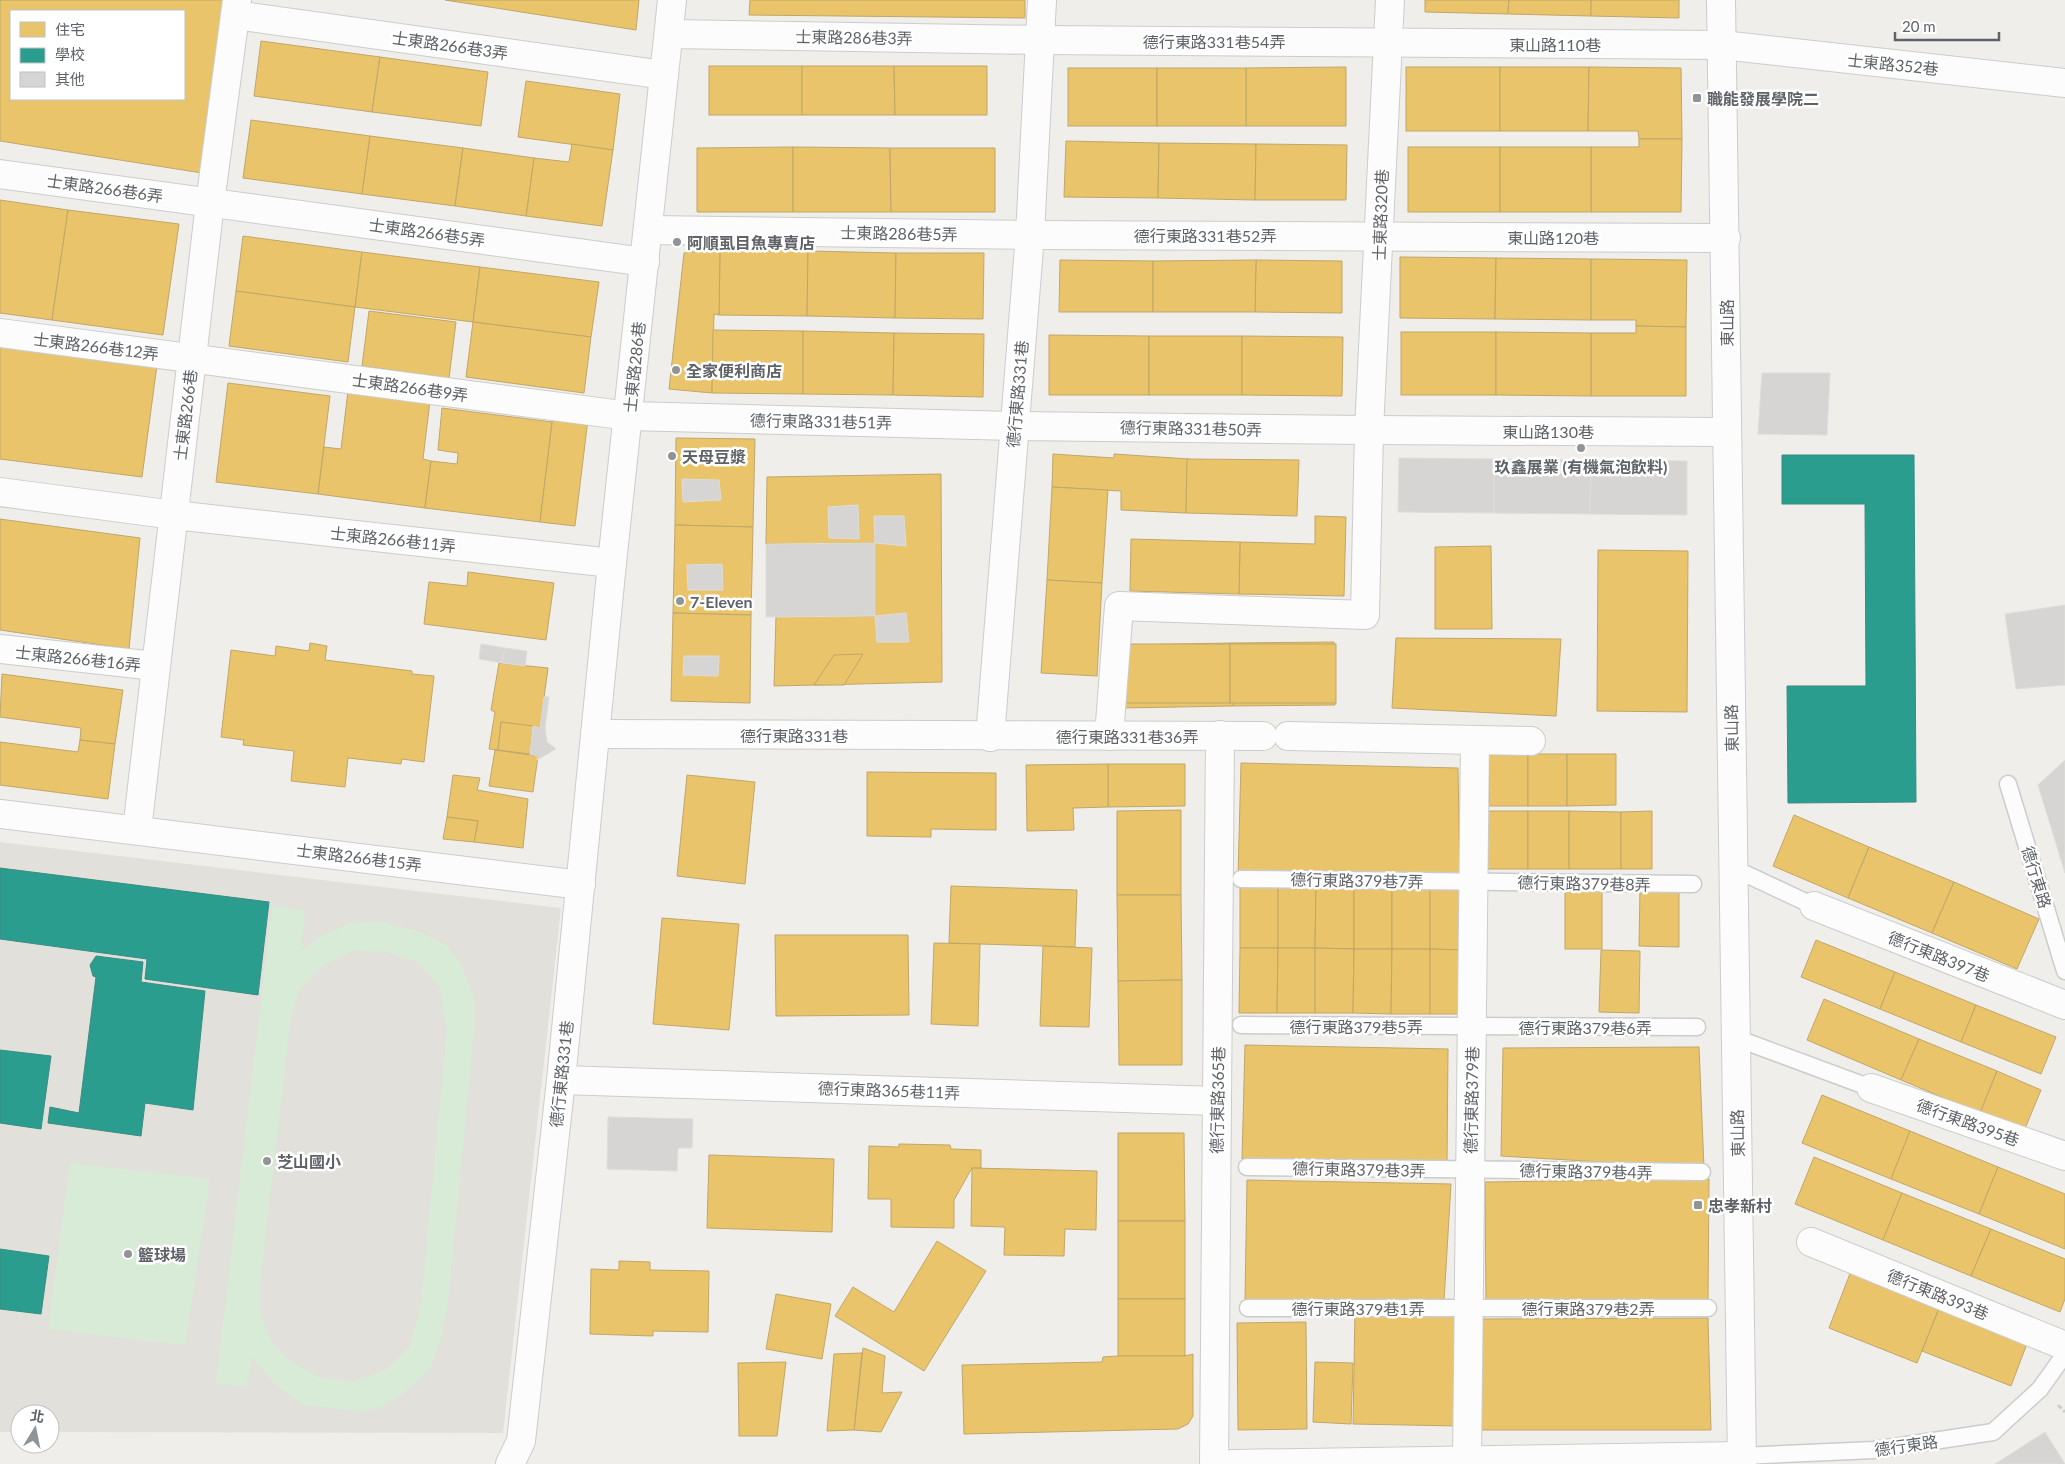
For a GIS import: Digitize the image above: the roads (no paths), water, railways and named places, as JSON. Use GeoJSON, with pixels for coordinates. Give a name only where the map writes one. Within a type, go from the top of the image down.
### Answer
{"type":"FeatureCollection","features":[{"type":"Feature","properties":{"kind":"street","name":"士東路286巷"},"geometry":{"type":"LineString","coordinates":[[595,734],[672,0]]}},
{"type":"Feature","properties":{"kind":"street","name":"德行東路331巷"},"geometry":{"type":"LineString","coordinates":[[510,1464],[521,1441],[561,1080],[595,734],[990,736],[1030,235],[1042,0]]}},
{"type":"Feature","properties":{"kind":"street","name":"士東路320巷"},"geometry":{"type":"LineString","coordinates":[[1109,736],[1120,606],[1365,615],[1369,430],[1380,236],[1390,0]]}},
{"type":"Feature","properties":{"kind":"street","name":"東山路"},"geometry":{"type":"LineString","coordinates":[[1721,0],[1726,238],[1727,432],[1742,1460]]}},
{"type":"Feature","properties":{"kind":"street","name":"士東路266巷3弄"},"geometry":{"type":"LineString","coordinates":[[236,7],[664,75]]}},
{"type":"Feature","properties":{"kind":"street","name":"士東路266巷"},"geometry":{"type":"LineString","coordinates":[[137,830],[210,203],[236,7]]}},
{"type":"Feature","properties":{"kind":"street","name":"士東路286巷3弄"},"geometry":{"type":"LineString","coordinates":[[669,34],[1040,40]]}},
{"type":"Feature","properties":{"kind":"street","name":"德行東路331巷54弄"},"geometry":{"type":"LineString","coordinates":[[1040,40],[1387,42]]}},
{"type":"Feature","properties":{"kind":"street","name":"東山路110巷"},"geometry":{"type":"LineString","coordinates":[[1387,42],[1722,45]]}},
{"type":"Feature","properties":{"kind":"street","name":"士東路352巷"},"geometry":{"type":"LineString","coordinates":[[1722,45],[2065,83]]}},
{"type":"Feature","properties":{"kind":"street","name":"士東路266巷6弄"},"geometry":{"type":"LineString","coordinates":[[0,174],[210,203]]}},
{"type":"Feature","properties":{"kind":"street","name":"士東路266巷5弄"},"geometry":{"type":"LineString","coordinates":[[210,203],[645,262]]}},
{"type":"Feature","properties":{"kind":"street","name":"士東路286巷5弄"},"geometry":{"type":"LineString","coordinates":[[648,230],[1030,235]]}},
{"type":"Feature","properties":{"kind":"street","name":"德行東路331巷52弄"},"geometry":{"type":"LineString","coordinates":[[1030,235],[1380,236]]}},
{"type":"Feature","properties":{"kind":"street","name":"東山路120巷"},"geometry":{"type":"LineString","coordinates":[[1380,236],[1726,238]]}},
{"type":"Feature","properties":{"kind":"street","name":"士東路266巷12弄"},"geometry":{"type":"LineString","coordinates":[[0,333],[192,358]]}},
{"type":"Feature","properties":{"kind":"street","name":"士東路266巷9弄"},"geometry":{"type":"LineString","coordinates":[[192,358],[629,416]]}},
{"type":"Feature","properties":{"kind":"street","name":"德行東路331巷51弄"},"geometry":{"type":"LineString","coordinates":[[629,416],[1014,426]]}},
{"type":"Feature","properties":{"kind":"street","name":"德行東路331巷50弄"},"geometry":{"type":"LineString","coordinates":[[1014,426],[1369,430]]}},
{"type":"Feature","properties":{"kind":"street","name":"東山路130巷"},"geometry":{"type":"LineString","coordinates":[[1369,430],[1727,432]]}},
{"type":"Feature","properties":{"kind":"street"},"geometry":{"type":"LineString","coordinates":[[0,492],[174,515]]}},
{"type":"Feature","properties":{"kind":"street","name":"士東路266巷11弄"},"geometry":{"type":"LineString","coordinates":[[174,515],[612,563]]}},
{"type":"Feature","properties":{"kind":"street","name":"士東路266巷16弄"},"geometry":{"type":"LineString","coordinates":[[0,649],[155,666]]}},
{"type":"Feature","properties":{"kind":"street","name":"德行東路331巷36弄"},"geometry":{"type":"LineString","coordinates":[[990,736],[1220,735],[1475,740]]}},
{"type":"Feature","properties":{"kind":"street","name":"德行東路365巷"},"geometry":{"type":"LineString","coordinates":[[1214,1464],[1220,735]]}},
{"type":"Feature","properties":{"kind":"street"},"geometry":{"type":"LineString","coordinates":[[1475,740],[1531,741]]}},
{"type":"Feature","properties":{"kind":"street","name":"德行東路379巷"},"geometry":{"type":"LineString","coordinates":[[1467,1460],[1475,740]]}},
{"type":"Feature","properties":{"kind":"street","name":"士東路266巷15弄"},"geometry":{"type":"LineString","coordinates":[[0,814],[581,884]]}},
{"type":"Feature","properties":{"kind":"street","name":"德行東路397巷"},"geometry":{"type":"LineString","coordinates":[[1814,906],[2065,1005]]}},
{"type":"Feature","properties":{"kind":"street","name":"德行東路365巷11弄"},"geometry":{"type":"LineString","coordinates":[[561,1080],[1218,1101]]}},
{"type":"Feature","properties":{"kind":"street","name":"德行東路395巷"},"geometry":{"type":"LineString","coordinates":[[1871,1088],[2065,1156]]}},
{"type":"Feature","properties":{"kind":"street","name":"德行東路393巷"},"geometry":{"type":"LineString","coordinates":[[1811,1242],[2065,1346]]}},
{"type":"Feature","properties":{"kind":"street","name":"德行東路"},"geometry":{"type":"LineString","coordinates":[[1232,1464],[1467,1460],[1742,1460]]}},
{"type":"Feature","properties":{"kind":"lane","name":"德行東路"},"geometry":{"type":"LineString","coordinates":[[2008,784],[2065,971]]}},
{"type":"Feature","properties":{"kind":"lane"},"geometry":{"type":"LineString","coordinates":[[1733,868],[1814,906]]}},
{"type":"Feature","properties":{"kind":"lane","name":"德行東路379巷7弄"},"geometry":{"type":"LineString","coordinates":[[1241,879],[1474,882]]}},
{"type":"Feature","properties":{"kind":"lane","name":"德行東路379巷8弄"},"geometry":{"type":"LineString","coordinates":[[1474,882],[1694,884]]}},
{"type":"Feature","properties":{"kind":"lane","name":"德行東路379巷5弄"},"geometry":{"type":"LineString","coordinates":[[1241,1026],[1472,1027]]}},
{"type":"Feature","properties":{"kind":"lane","name":"德行東路379巷6弄"},"geometry":{"type":"LineString","coordinates":[[1472,1027],[1697,1027]]}},
{"type":"Feature","properties":{"kind":"lane"},"geometry":{"type":"LineString","coordinates":[[1736,1038],[1871,1088]]}},
{"type":"Feature","properties":{"kind":"lane","name":"德行東路379巷3弄"},"geometry":{"type":"LineString","coordinates":[[1246,1168],[1471,1170]]}},
{"type":"Feature","properties":{"kind":"lane","name":"德行東路379巷4弄"},"geometry":{"type":"LineString","coordinates":[[1471,1170],[1702,1172]]}},
{"type":"Feature","properties":{"kind":"lane","name":"德行東路379巷1弄"},"geometry":{"type":"LineString","coordinates":[[1248,1308],[1469,1308]]}},
{"type":"Feature","properties":{"kind":"lane","name":"德行東路379巷2弄"},"geometry":{"type":"LineString","coordinates":[[1469,1308],[1708,1308]]}},
{"type":"Feature","properties":{"kind":"lane","name":"德行東路"},"geometry":{"type":"LineString","coordinates":[[1742,1460],[1874,1450],[1992,1432],[2040,1389],[2065,1354]]}},
{"type":"Feature","properties":{"kind":"place","name":"職能發展學院二"},"geometry":{"type":"Point","coordinates":[1697,98]}},
{"type":"Feature","properties":{"kind":"place","name":"阿順虱目魚專賣店"},"geometry":{"type":"Point","coordinates":[677,242]}},
{"type":"Feature","properties":{"kind":"place","name":"全家便利商店"},"geometry":{"type":"Point","coordinates":[676,370]}},
{"type":"Feature","properties":{"kind":"place","name":"玖鑫展業 (有機氣泡飲料)"},"geometry":{"type":"Point","coordinates":[1581,448]}},
{"type":"Feature","properties":{"kind":"place","name":"天母豆漿"},"geometry":{"type":"Point","coordinates":[672,456]}},
{"type":"Feature","properties":{"kind":"place","name":"7-Eleven"},"geometry":{"type":"Point","coordinates":[680,601]}},
{"type":"Feature","properties":{"kind":"place","name":"芝山國小"},"geometry":{"type":"Point","coordinates":[267,1161]}},
{"type":"Feature","properties":{"kind":"place","name":"忠孝新村"},"geometry":{"type":"Point","coordinates":[1698,1205]}},
{"type":"Feature","properties":{"kind":"place","name":"籃球場"},"geometry":{"type":"Point","coordinates":[128,1254]}}]}
